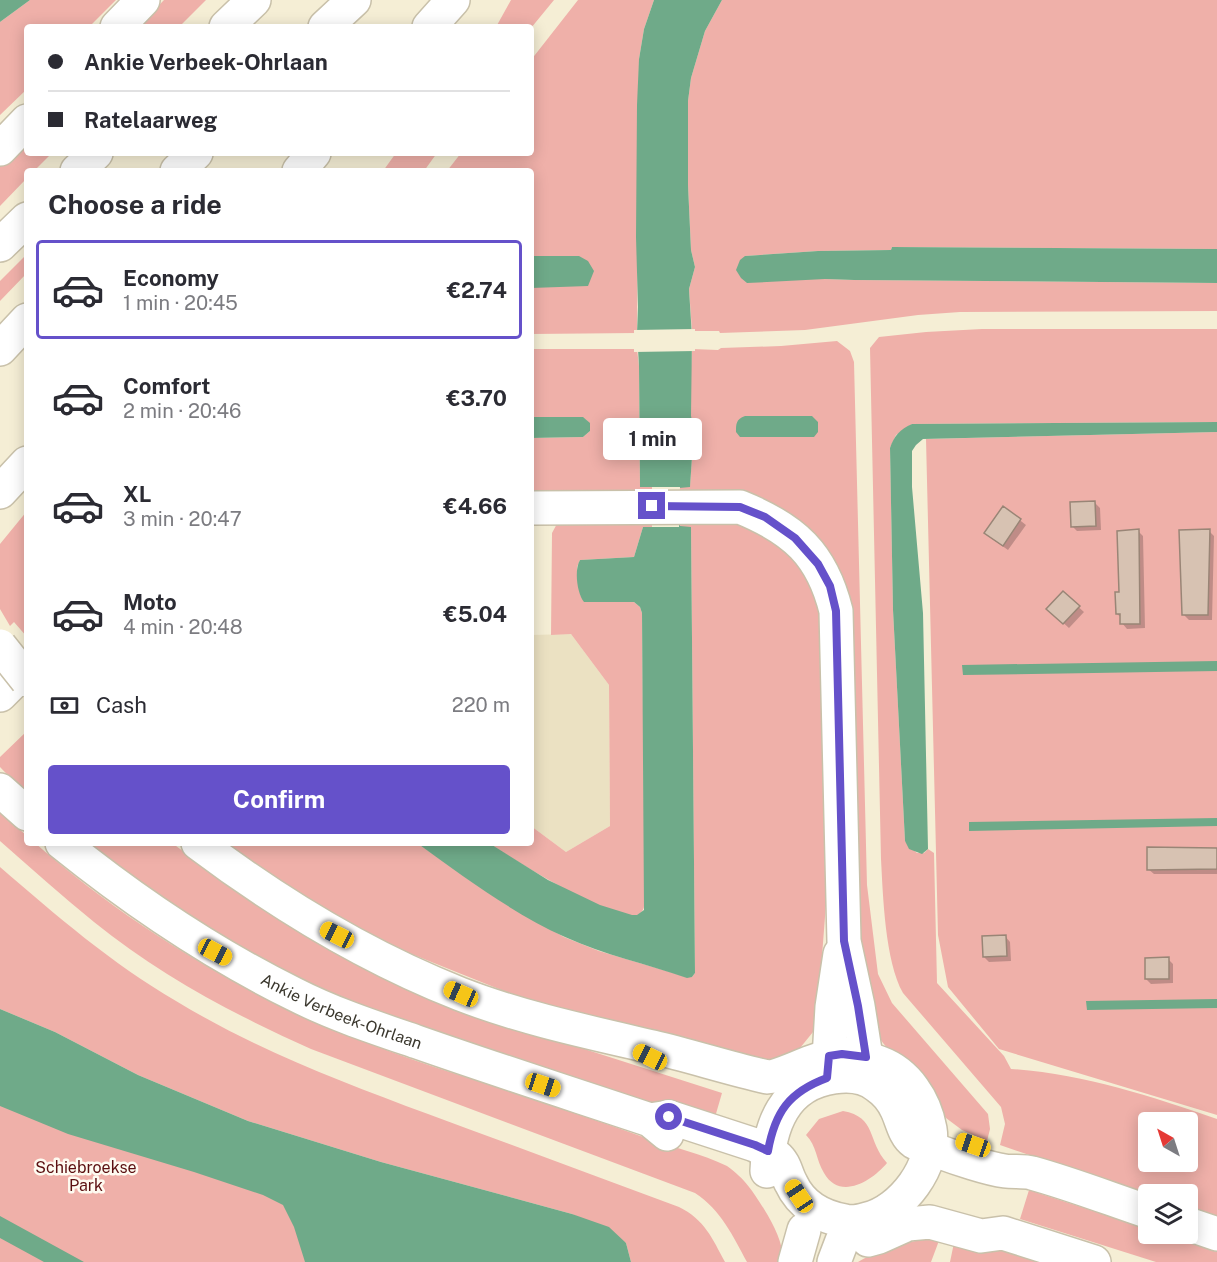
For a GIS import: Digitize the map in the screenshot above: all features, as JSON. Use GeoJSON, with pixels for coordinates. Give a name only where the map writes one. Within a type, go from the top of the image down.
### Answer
{"type":"FeatureCollection","features":[{"type":"Feature","properties":{"kind":"main road"},"geometry":{"type":"LineString","coordinates":[[120,24],[143,0]]}},
{"type":"Feature","properties":{"kind":"main road"},"geometry":{"type":"LineString","coordinates":[[229,24],[254,0]]}},
{"type":"Feature","properties":{"kind":"main road"},"geometry":{"type":"LineString","coordinates":[[328,24],[354,0]]}},
{"type":"Feature","properties":{"kind":"main road"},"geometry":{"type":"LineString","coordinates":[[432,24],[453,0]]}},
{"type":"Feature","properties":{"kind":"main road"},"geometry":{"type":"LineString","coordinates":[[0,148],[24,123]]}},
{"type":"Feature","properties":{"kind":"main road"},"geometry":{"type":"LineString","coordinates":[[80,168],[93,156]]}},
{"type":"Feature","properties":{"kind":"main road"},"geometry":{"type":"LineString","coordinates":[[180,168],[193,156]]}},
{"type":"Feature","properties":{"kind":"main road"},"geometry":{"type":"LineString","coordinates":[[301,168],[311,156]]}},
{"type":"Feature","properties":{"kind":"main road"},"geometry":{"type":"LineString","coordinates":[[0,245],[24,222]]}},
{"type":"Feature","properties":{"kind":"main road"},"geometry":{"type":"LineString","coordinates":[[0,349],[24,323]]}},
{"type":"Feature","properties":{"kind":"main road"},"geometry":{"type":"LineString","coordinates":[[0,492],[24,467]]}},
{"type":"Feature","properties":{"kind":"main road"},"geometry":{"type":"LineString","coordinates":[[534,508],[740,507],[765,517],[795,538],[818,564],[830,586],[836,611],[844,941],[866,1057]]}},
{"type":"Feature","properties":{"kind":"main road"},"geometry":{"type":"LineString","coordinates":[[0,646],[24,676]]}},
{"type":"Feature","properties":{"kind":"main road"},"geometry":{"type":"LineString","coordinates":[[0,695],[24,671]]}},
{"type":"Feature","properties":{"kind":"main road"},"geometry":{"type":"LineString","coordinates":[[0,790],[24,811]]}},
{"type":"Feature","properties":{"kind":"main road","name":"Ankie Verbeek-Ohrlaan"},"geometry":{"type":"LineString","coordinates":[[67,846],[139,901],[215,952],[296,995],[413,1041],[650,1120],[665,1133],[754,1165],[767,1162]]}},
{"type":"Feature","properties":{"kind":"main road"},"geometry":{"type":"LineString","coordinates":[[202,846],[316,924],[398,966],[461,994],[520,1014],[608,1036],[692,1077],[749,1094],[785,1088],[798,1092],[842,1054],[866,1057],[886,1065],[899,1073],[914,1089],[924,1108],[929,1138],[908,1224],[861,1242],[842,1242],[825,1239],[804,1230],[787,1217],[776,1202],[770,1188],[767,1162],[773,1127],[785,1088]]}},
{"type":"Feature","properties":{"kind":"main road"},"geometry":{"type":"LineString","coordinates":[[828,1067],[832,1007],[838,963],[844,941]]}},
{"type":"Feature","properties":{"kind":"main road"},"geometry":{"type":"LineString","coordinates":[[828,1067],[844,1076],[876,1084],[889,1096],[914,1142],[929,1138],[1008,1157],[1029,1172],[1138,1208]]}},
{"type":"Feature","properties":{"kind":"main road"},"geometry":{"type":"LineString","coordinates":[[767,1162],[782,1163],[791,1184],[809,1206],[830,1217],[842,1242]]}},
{"type":"Feature","properties":{"kind":"main road"},"geometry":{"type":"LineString","coordinates":[[912,1208],[942,1224],[981,1236],[1003,1233],[1094,1262]]}},
{"type":"Feature","properties":{"kind":"main road"},"geometry":{"type":"LineString","coordinates":[[1198,1227],[1217,1234]]}},
{"type":"Feature","properties":{"kind":"main road"},"geometry":{"type":"LineString","coordinates":[[795,1262],[804,1230]]}},
{"type":"Feature","properties":{"kind":"shaded area"},"geometry":{"type":"Polygon","coordinates":[[[0,0],[30,0],[0,22],[0,0]]]}},
{"type":"Feature","properties":{"kind":"shaded area"},"geometry":{"type":"Polygon","coordinates":[[[654,0],[722,0],[705,31],[691,78],[688,101],[688,185],[691,250],[695,267],[689,289],[692,337],[691,416],[694,427],[690,487],[679,488],[680,526],[691,527],[695,973],[692,977],[687,978],[595,949],[565,937],[489,894],[421,846],[494,846],[548,880],[600,905],[632,915],[637,915],[644,910],[642,613],[640,607],[634,602],[584,602],[577,575],[580,560],[634,557],[643,527],[652,527],[652,487],[640,487],[637,333],[637,105],[639,59],[644,29],[654,0]]]}},
{"type":"Feature","properties":{"kind":"shaded area"},"geometry":{"type":"Polygon","coordinates":[[[892,247],[1217,249],[1217,283],[825,279],[747,283],[736,270],[740,260],[745,256],[818,251],[891,250],[892,247]]]}},
{"type":"Feature","properties":{"kind":"shaded area"},"geometry":{"type":"Polygon","coordinates":[[[534,256],[579,256],[588,261],[594,271],[588,286],[534,288],[534,256]]]}},
{"type":"Feature","properties":{"kind":"shaded area"},"geometry":{"type":"Polygon","coordinates":[[[745,416],[812,416],[818,422],[818,432],[814,437],[740,437],[736,432],[736,424],[745,416]]]}},
{"type":"Feature","properties":{"kind":"shaded area"},"geometry":{"type":"Polygon","coordinates":[[[534,417],[583,417],[590,423],[590,431],[583,437],[534,438],[534,417]]]}},
{"type":"Feature","properties":{"kind":"shaded area"},"geometry":{"type":"Polygon","coordinates":[[[1217,422],[1217,432],[923,439],[916,445],[912,451],[912,487],[923,613],[928,849],[922,854],[909,849],[905,841],[893,610],[890,448],[896,436],[912,424],[1217,422]]]}},
{"type":"Feature","properties":{"kind":"shaded area"},"geometry":{"type":"Polygon","coordinates":[[[571,634],[609,685],[610,826],[566,852],[534,828],[534,635],[571,634]]]}},
{"type":"Feature","properties":{"kind":"shaded area"},"geometry":{"type":"Polygon","coordinates":[[[1217,661],[1217,671],[963,675],[962,665],[1217,661]]]}},
{"type":"Feature","properties":{"kind":"shaded area"},"geometry":{"type":"Polygon","coordinates":[[[1217,818],[1217,826],[969,831],[969,822],[1217,818]]]}},
{"type":"Feature","properties":{"kind":"shaded area"},"geometry":{"type":"Polygon","coordinates":[[[1217,999],[1217,1008],[1087,1010],[1086,1001],[1217,999]]]}},
{"type":"Feature","properties":{"kind":"shaded area"},"geometry":{"type":"Polygon","coordinates":[[[0,1009],[55,1032],[138,1075],[248,1121],[381,1162],[572,1214],[609,1227],[626,1243],[631,1262],[305,1262],[294,1227],[283,1205],[263,1195],[194,1172],[68,1134],[0,1106],[0,1009]]]}},
{"type":"Feature","properties":{"kind":"shaded area"},"geometry":{"type":"Polygon","coordinates":[[[0,1216],[84,1262],[44,1262],[0,1238],[0,1216]]]}},
{"type":"Feature","properties":{"kind":"green space"},"geometry":{"type":"Polygon","coordinates":[[[30,0],[116,0],[92,24],[24,24],[24,92],[0,115],[0,22],[30,0]]]}},
{"type":"Feature","properties":{"kind":"green space"},"geometry":{"type":"Polygon","coordinates":[[[164,0],[206,0],[182,24],[141,24],[164,0]]]}},
{"type":"Feature","properties":{"kind":"green space"},"geometry":{"type":"Polygon","coordinates":[[[511,0],[554,0],[534,24],[498,24],[511,0]]]}},
{"type":"Feature","properties":{"kind":"green space"},"geometry":{"type":"Polygon","coordinates":[[[578,0],[654,0],[644,29],[639,59],[637,333],[534,334],[534,168],[449,168],[459,156],[534,156],[534,56],[578,0]]]}},
{"type":"Feature","properties":{"kind":"green space"},"geometry":{"type":"Polygon","coordinates":[[[722,0],[1217,0],[1217,249],[892,247],[891,250],[818,251],[745,256],[825,279],[1217,283],[1217,311],[960,312],[918,315],[805,330],[720,333],[719,331],[692,331],[689,289],[695,267],[691,250],[688,185],[688,101],[691,78],[705,31],[722,0]]]}},
{"type":"Feature","properties":{"kind":"green space"},"geometry":{"type":"Polygon","coordinates":[[[24,142],[24,156],[49,156],[37,168],[24,168],[24,181],[0,206],[0,166],[24,142]]]}},
{"type":"Feature","properties":{"kind":"green space"},"geometry":{"type":"Polygon","coordinates":[[[394,156],[435,156],[426,168],[385,168],[394,156]]]}},
{"type":"Feature","properties":{"kind":"green space"},"geometry":{"type":"Polygon","coordinates":[[[24,257],[24,276],[0,301],[0,281],[24,257]]]}},
{"type":"Feature","properties":{"kind":"green space"},"geometry":{"type":"Polygon","coordinates":[[[982,329],[1217,329],[1217,422],[912,424],[896,435],[890,448],[893,610],[905,841],[917,853],[924,853],[928,849],[934,853],[937,983],[1004,1056],[1011,1069],[1090,1081],[1141,1094],[1196,1112],[1138,1112],[1138,1172],[1198,1172],[1198,1113],[1217,1119],[1217,1220],[1198,1213],[1198,1184],[1138,1184],[1138,1192],[1000,1145],[1005,1124],[1001,1107],[903,993],[897,980],[886,928],[881,859],[870,348],[879,337],[982,329]]]}},
{"type":"Feature","properties":{"kind":"green space"},"geometry":{"type":"Polygon","coordinates":[[[837,341],[850,351],[854,362],[867,885],[878,974],[892,1003],[988,1114],[990,1129],[987,1141],[962,1130],[946,1118],[878,1036],[869,1009],[857,912],[825,556],[679,494],[679,487],[690,486],[694,427],[691,417],[690,384],[692,349],[718,350],[837,341]]]}},
{"type":"Feature","properties":{"kind":"green space"},"geometry":{"type":"Polygon","coordinates":[[[534,349],[637,349],[640,487],[652,487],[652,495],[534,495],[534,438],[583,437],[590,431],[590,426],[585,419],[580,417],[534,417],[534,349]]]}},
{"type":"Feature","properties":{"kind":"green space"},"geometry":{"type":"Polygon","coordinates":[[[1217,432],[1217,1115],[999,1049],[948,987],[938,935],[926,439],[1217,432]]]}},
{"type":"Feature","properties":{"kind":"green space"},"geometry":{"type":"Polygon","coordinates":[[[24,515],[24,634],[14,622],[10,626],[0,609],[0,544],[24,515]]]}},
{"type":"Feature","properties":{"kind":"green space"},"geometry":{"type":"Polygon","coordinates":[[[652,519],[653,527],[643,527],[634,557],[580,560],[577,567],[581,597],[634,602],[640,607],[642,613],[645,903],[638,915],[626,915],[608,910],[587,900],[494,846],[534,846],[534,828],[566,852],[610,826],[609,685],[571,634],[551,635],[552,533],[559,520],[652,519]]]}},
{"type":"Feature","properties":{"kind":"green space"},"geometry":{"type":"Polygon","coordinates":[[[679,519],[739,522],[785,548],[805,571],[819,604],[828,878],[817,1021],[813,1032],[800,1048],[769,1061],[679,1040],[519,997],[399,949],[327,912],[224,846],[421,846],[495,897],[564,937],[599,951],[692,977],[695,973],[691,527],[680,527],[679,519]]]}},
{"type":"Feature","properties":{"kind":"green space"},"geometry":{"type":"Polygon","coordinates":[[[24,734],[24,792],[0,767],[0,757],[24,734]]]}},
{"type":"Feature","properties":{"kind":"green space"},"geometry":{"type":"Polygon","coordinates":[[[0,812],[24,833],[24,846],[39,846],[82,882],[180,950],[284,1007],[395,1053],[698,1154],[727,1166],[748,1186],[768,1216],[780,1241],[784,1262],[747,1262],[719,1215],[695,1193],[311,1049],[198,993],[171,977],[94,922],[0,841],[0,812]]]}},
{"type":"Feature","properties":{"kind":"green space"},"geometry":{"type":"Polygon","coordinates":[[[87,846],[176,846],[242,895],[300,932],[528,1031],[722,1093],[713,1124],[587,1085],[340,1000],[231,946],[87,846]]]}},
{"type":"Feature","properties":{"kind":"green space"},"geometry":{"type":"Polygon","coordinates":[[[0,867],[107,955],[152,986],[206,1018],[331,1077],[679,1207],[702,1224],[712,1237],[725,1262],[631,1262],[626,1243],[572,1214],[381,1162],[248,1121],[138,1075],[55,1032],[0,1009],[0,867]]]}},
{"type":"Feature","properties":{"kind":"green space","name":"Schiebroekse Park"},"geometry":{"type":"Polygon","coordinates":[[[0,1057],[589,1262],[0,1262],[0,1057]]]}},
{"type":"Feature","properties":{"kind":"green space"},"geometry":{"type":"Polygon","coordinates":[[[843,1111],[854,1114],[867,1124],[876,1146],[887,1163],[865,1181],[847,1187],[838,1186],[824,1173],[806,1135],[819,1119],[843,1111]]]}},
{"type":"Feature","properties":{"kind":"green space"},"geometry":{"type":"Polygon","coordinates":[[[1029,1190],[1138,1225],[1138,1244],[1193,1244],[1217,1252],[1217,1262],[1156,1262],[1020,1219],[1029,1190]]]}},
{"type":"Feature","properties":{"kind":"green space"},"geometry":{"type":"Polygon","coordinates":[[[940,1238],[931,1262],[858,1262],[898,1245],[940,1238]]]}},
{"type":"Feature","properties":{"kind":"green space"},"geometry":{"type":"Polygon","coordinates":[[[955,1238],[1046,1262],[950,1262],[955,1238]]]}},
{"type":"Feature","properties":{"kind":"pier"},"geometry":{"type":"Polygon","coordinates":[[[695,329],[695,351],[634,352],[634,330],[695,329]]]}},
{"type":"Feature","properties":{"kind":"pier"},"geometry":{"type":"Polygon","coordinates":[[[652,487],[680,487],[679,527],[652,527],[652,487]]]}},
{"type":"Feature","properties":{"kind":"building"},"geometry":{"type":"Polygon","coordinates":[[[1095,501],[1096,526],[1071,527],[1070,502],[1095,501]]]}},
{"type":"Feature","properties":{"kind":"building"},"geometry":{"type":"Polygon","coordinates":[[[1003,506],[1021,519],[1003,546],[984,533],[1003,506]]]}},
{"type":"Feature","properties":{"kind":"building"},"geometry":{"type":"Polygon","coordinates":[[[1139,529],[1140,624],[1120,624],[1120,614],[1116,614],[1115,592],[1119,592],[1117,531],[1139,529]]]}},
{"type":"Feature","properties":{"kind":"building"},"geometry":{"type":"Polygon","coordinates":[[[1210,529],[1208,615],[1182,615],[1179,530],[1210,529]]]}},
{"type":"Feature","properties":{"kind":"building"},"geometry":{"type":"Polygon","coordinates":[[[1063,591],[1080,606],[1063,624],[1046,609],[1063,591]]]}},
{"type":"Feature","properties":{"kind":"building"},"geometry":{"type":"Polygon","coordinates":[[[1147,847],[1217,848],[1217,869],[1147,870],[1147,847]]]}},
{"type":"Feature","properties":{"kind":"building"},"geometry":{"type":"Polygon","coordinates":[[[1006,935],[1007,956],[983,957],[982,936],[1006,935]]]}},
{"type":"Feature","properties":{"kind":"building"},"geometry":{"type":"Polygon","coordinates":[[[1169,957],[1169,979],[1145,979],[1145,958],[1169,957]]]}},
{"type":"Feature","properties":{"kind":"route"},"geometry":{"type":"LineString","coordinates":[[652,506],[740,507],[765,517],[795,538],[818,564],[830,586],[836,611],[844,941],[866,1057],[842,1054],[829,1056],[827,1078],[798,1092],[779,1114],[773,1127],[768,1151],[669,1117]]}}]}
